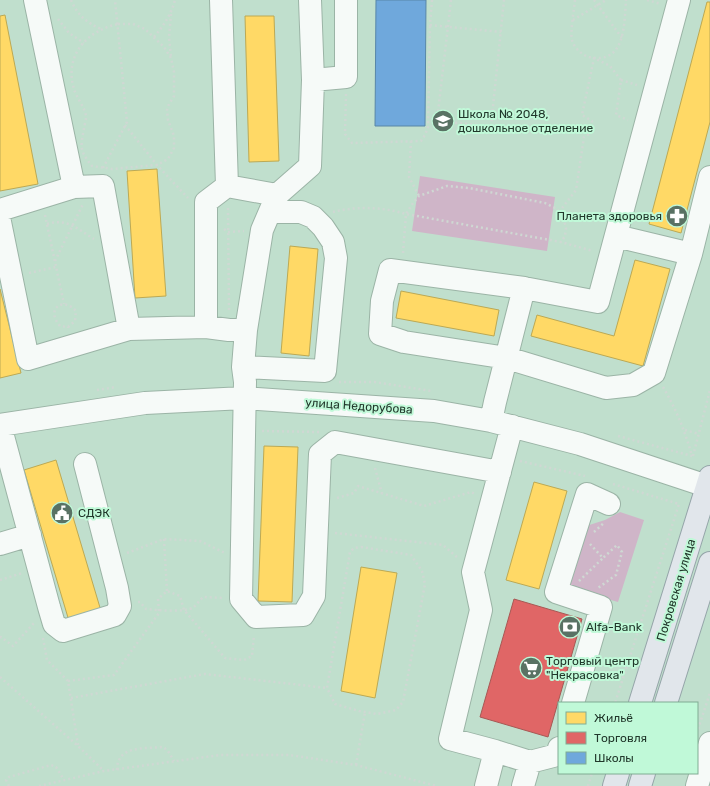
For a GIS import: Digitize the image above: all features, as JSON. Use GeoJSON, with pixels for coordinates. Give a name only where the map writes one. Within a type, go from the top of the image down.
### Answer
{"type":"FeatureCollection","features":[{"type":"Feature","properties":{"kind":"main road","name":"Покровская улица"},"geometry":{"type":"LineString","coordinates":[[640,702],[709,483]]}},
{"type":"Feature","properties":{"kind":"main road","name":"Покровская улица"},"geometry":{"type":"LineString","coordinates":[[666,702],[710,563]]}},
{"type":"Feature","properties":{"kind":"main road"},"geometry":{"type":"LineString","coordinates":[[614,786],[618,774]]}},
{"type":"Feature","properties":{"kind":"main road"},"geometry":{"type":"LineString","coordinates":[[640,786],[644,774]]}},
{"type":"Feature","properties":{"kind":"street"},"geometry":{"type":"LineString","coordinates":[[35,0],[90,181]]}},
{"type":"Feature","properties":{"kind":"street"},"geometry":{"type":"LineString","coordinates":[[221,0],[227,186]]}},
{"type":"Feature","properties":{"kind":"street"},"geometry":{"type":"LineString","coordinates":[[310,0],[313,80],[310,166],[270,212],[238,330],[245,382],[241,599],[256,617],[303,615],[314,596],[320,454],[335,442],[500,472]]}},
{"type":"Feature","properties":{"kind":"street"},"geometry":{"type":"LineString","coordinates":[[313,80],[346,77],[346,0]]}},
{"type":"Feature","properties":{"kind":"street"},"geometry":{"type":"LineString","coordinates":[[679,0],[598,302],[524,288],[390,270],[382,301],[380,334],[404,342],[507,358],[606,388],[633,385],[654,373],[690,254],[710,177]]}},
{"type":"Feature","properties":{"kind":"street"},"geometry":{"type":"LineString","coordinates":[[0,210],[90,181],[103,186],[129,329]]}},
{"type":"Feature","properties":{"kind":"street"},"geometry":{"type":"LineString","coordinates":[[227,186],[270,212],[301,212],[313,217],[333,242],[336,258],[324,371],[243,367]]}},
{"type":"Feature","properties":{"kind":"street"},"geometry":{"type":"LineString","coordinates":[[206,327],[206,202],[227,186]]}},
{"type":"Feature","properties":{"kind":"street"},"geometry":{"type":"LineString","coordinates":[[0,222],[28,359],[129,329],[206,327],[238,330]]}},
{"type":"Feature","properties":{"kind":"street"},"geometry":{"type":"LineString","coordinates":[[613,246],[690,254]]}},
{"type":"Feature","properties":{"kind":"street"},"geometry":{"type":"LineString","coordinates":[[524,288],[495,402],[502,424],[500,472],[473,572],[481,610],[450,739],[530,762],[557,755],[558,752]]}},
{"type":"Feature","properties":{"kind":"street","name":"улица Недорубова"},"geometry":{"type":"LineString","coordinates":[[0,425],[145,403],[244,398],[434,411],[502,424],[580,444],[709,483]]}},
{"type":"Feature","properties":{"kind":"street"},"geometry":{"type":"LineString","coordinates":[[0,425],[51,615],[64,631],[115,615],[120,606],[110,559],[85,464]]}},
{"type":"Feature","properties":{"kind":"street"},"geometry":{"type":"LineString","coordinates":[[573,702],[601,607],[556,592],[587,494],[609,504]]}},
{"type":"Feature","properties":{"kind":"street"},"geometry":{"type":"LineString","coordinates":[[0,544],[30,535]]}},
{"type":"Feature","properties":{"kind":"street"},"geometry":{"type":"LineString","coordinates":[[697,786],[710,743]]}},
{"type":"Feature","properties":{"kind":"street"},"geometry":{"type":"LineString","coordinates":[[486,786],[496,751]]}},
{"type":"Feature","properties":{"kind":"street"},"geometry":{"type":"LineString","coordinates":[[523,786],[530,762]]}},
{"type":"Feature","properties":{"kind":"path"},"geometry":{"type":"LineString","coordinates":[[71,0],[80,15],[90,24],[102,29]]}},
{"type":"Feature","properties":{"kind":"path"},"geometry":{"type":"LineString","coordinates":[[55,261],[72,226],[90,181],[126,122],[115,0]]}},
{"type":"Feature","properties":{"kind":"path"},"geometry":{"type":"LineString","coordinates":[[90,181],[157,165],[168,159],[174,148],[174,136],[168,120],[167,110],[174,96],[174,72],[169,37],[171,14],[175,0]]}},
{"type":"Feature","properties":{"kind":"path"},"geometry":{"type":"LineString","coordinates":[[346,77],[345,134],[352,143],[421,141],[428,128],[430,25],[432,0]]}},
{"type":"Feature","properties":{"kind":"path"},"geometry":{"type":"LineString","coordinates":[[451,0],[437,121],[536,131]]}},
{"type":"Feature","properties":{"kind":"path"},"geometry":{"type":"LineString","coordinates":[[491,126],[504,0]]}},
{"type":"Feature","properties":{"kind":"path"},"geometry":{"type":"LineString","coordinates":[[575,0],[571,39],[576,48],[586,56],[594,58],[610,66],[621,80],[616,115],[645,126]]}},
{"type":"Feature","properties":{"kind":"path"},"geometry":{"type":"LineString","coordinates":[[594,0],[622,38]]}},
{"type":"Feature","properties":{"kind":"path"},"geometry":{"type":"LineString","coordinates":[[573,20],[606,0]]}},
{"type":"Feature","properties":{"kind":"path"},"geometry":{"type":"LineString","coordinates":[[594,58],[610,56],[618,46],[624,33],[626,0]]}},
{"type":"Feature","properties":{"kind":"path"},"geometry":{"type":"LineString","coordinates":[[154,37],[171,14]]}},
{"type":"Feature","properties":{"kind":"path"},"geometry":{"type":"LineString","coordinates":[[54,22],[58,19],[69,33],[84,43]]}},
{"type":"Feature","properties":{"kind":"path"},"geometry":{"type":"LineString","coordinates":[[90,181],[92,166],[81,150],[86,116],[74,90],[71,78],[72,61],[79,48],[90,36],[102,29],[118,24],[133,24],[144,29],[154,37],[164,47],[171,58]]}},
{"type":"Feature","properties":{"kind":"path"},"geometry":{"type":"LineString","coordinates":[[430,25],[501,32]]}},
{"type":"Feature","properties":{"kind":"path"},"geometry":{"type":"LineString","coordinates":[[559,212],[576,190],[584,137],[591,133],[592,121],[582,115],[594,58]]}},
{"type":"Feature","properties":{"kind":"path"},"geometry":{"type":"LineString","coordinates":[[125,125],[157,165],[206,217],[228,232]]}},
{"type":"Feature","properties":{"kind":"path"},"geometry":{"type":"LineString","coordinates":[[411,142],[410,177],[419,196]]}},
{"type":"Feature","properties":{"kind":"path"},"geometry":{"type":"LineString","coordinates":[[227,186],[228,232],[238,330]]}},
{"type":"Feature","properties":{"kind":"path"},"geometry":{"type":"LineString","coordinates":[[402,272],[406,214],[419,196],[447,186],[545,203],[557,209],[566,228],[565,236],[561,242]]}},
{"type":"Feature","properties":{"kind":"path"},"geometry":{"type":"LineString","coordinates":[[317,221],[328,213],[340,210],[368,208],[394,211],[561,242],[613,246]]}},
{"type":"Feature","properties":{"kind":"path"},"geometry":{"type":"LineString","coordinates":[[45,212],[64,304]]}},
{"type":"Feature","properties":{"kind":"path"},"geometry":{"type":"LineString","coordinates":[[228,232],[270,212]]}},
{"type":"Feature","properties":{"kind":"path"},"geometry":{"type":"LineString","coordinates":[[47,224],[64,222],[94,239],[98,245]]}},
{"type":"Feature","properties":{"kind":"path"},"geometry":{"type":"LineString","coordinates":[[11,276],[56,267]]}},
{"type":"Feature","properties":{"kind":"path"},"geometry":{"type":"LineString","coordinates":[[64,304],[71,306],[76,312],[75,322],[68,327],[60,326],[54,320],[53,313],[57,307],[64,304]]}},
{"type":"Feature","properties":{"kind":"path"},"geometry":{"type":"LineString","coordinates":[[68,327],[69,332]]}},
{"type":"Feature","properties":{"kind":"path"},"geometry":{"type":"LineString","coordinates":[[654,373],[672,402],[685,430],[692,456],[710,390]]}},
{"type":"Feature","properties":{"kind":"path"},"geometry":{"type":"LineString","coordinates":[[685,430],[699,434]]}},
{"type":"Feature","properties":{"kind":"path"},"geometry":{"type":"LineString","coordinates":[[369,448],[383,494]]}},
{"type":"Feature","properties":{"kind":"path"},"geometry":{"type":"LineString","coordinates":[[318,494],[336,498],[354,493],[358,486],[424,506],[472,492],[492,503]]}},
{"type":"Feature","properties":{"kind":"path"},"geometry":{"type":"LineString","coordinates":[[615,702],[679,504]]}},
{"type":"Feature","properties":{"kind":"path"},"geometry":{"type":"LineString","coordinates":[[576,529],[603,558]]}},
{"type":"Feature","properties":{"kind":"path"},"geometry":{"type":"LineString","coordinates":[[317,531],[443,545],[473,572]]}},
{"type":"Feature","properties":{"kind":"path"},"geometry":{"type":"LineString","coordinates":[[164,539],[167,591]]}},
{"type":"Feature","properties":{"kind":"path"},"geometry":{"type":"LineString","coordinates":[[110,559],[164,539],[200,541],[242,564]]}},
{"type":"Feature","properties":{"kind":"path"},"geometry":{"type":"LineString","coordinates":[[558,585],[570,589],[617,545],[622,552],[616,575],[593,591]]}},
{"type":"Feature","properties":{"kind":"path"},"geometry":{"type":"LineString","coordinates":[[361,547],[411,555],[422,571],[426,584],[403,702],[396,710],[377,714],[365,712],[335,704],[327,688],[350,552],[354,548],[361,547]]}},
{"type":"Feature","properties":{"kind":"path"},"geometry":{"type":"LineString","coordinates":[[0,580],[38,568]]}},
{"type":"Feature","properties":{"kind":"path"},"geometry":{"type":"LineString","coordinates":[[167,591],[180,596],[184,610],[225,658],[244,660],[252,656],[256,617]]}},
{"type":"Feature","properties":{"kind":"path"},"geometry":{"type":"LineString","coordinates":[[68,681],[114,675],[159,613],[158,599],[167,591]]}},
{"type":"Feature","properties":{"kind":"path"},"geometry":{"type":"LineString","coordinates":[[120,606],[140,602],[146,609],[158,611],[184,610],[193,608],[203,597],[241,599]]}},
{"type":"Feature","properties":{"kind":"path"},"geometry":{"type":"LineString","coordinates":[[0,638],[1,637],[13,646],[51,615]]}},
{"type":"Feature","properties":{"kind":"path"},"geometry":{"type":"LineString","coordinates":[[51,615],[44,628],[43,638],[47,660],[68,681],[78,746]]}},
{"type":"Feature","properties":{"kind":"path"},"geometry":{"type":"LineString","coordinates":[[71,698],[205,674],[327,688]]}},
{"type":"Feature","properties":{"kind":"path"},"geometry":{"type":"LineString","coordinates":[[0,677],[78,746],[104,772]]}},
{"type":"Feature","properties":{"kind":"path"},"geometry":{"type":"LineString","coordinates":[[698,730],[710,693]]}},
{"type":"Feature","properties":{"kind":"path"},"geometry":{"type":"LineString","coordinates":[[356,765],[365,712]]}},
{"type":"Feature","properties":{"kind":"path"},"geometry":{"type":"LineString","coordinates":[[117,770],[117,762],[121,755],[126,751],[163,747],[168,751],[174,761]]}},
{"type":"Feature","properties":{"kind":"path"},"geometry":{"type":"LineString","coordinates":[[39,786],[104,772],[220,755],[289,755],[356,765],[437,786]]}},
{"type":"Feature","properties":{"kind":"path"},"geometry":{"type":"LineString","coordinates":[[9,786],[6,780],[9,777],[51,765],[56,767],[64,780]]}},
{"type":"Feature","properties":{"kind":"path"},"geometry":{"type":"LineString","coordinates":[[588,786],[592,774]]}},
{"type":"Feature","properties":{"kind":"shaded area"},"geometry":{"type":"Polygon","coordinates":[[[420,176],[555,197],[547,251],[412,231],[420,176]]]}},
{"type":"Feature","properties":{"kind":"shaded area"},"geometry":{"type":"Polygon","coordinates":[[[620,512],[644,520],[618,602],[567,588],[583,527],[605,520],[620,512]]]}},
{"type":"Feature","properties":{"kind":"building: Жильё"},"geometry":{"type":"Polygon","coordinates":[[[707,2],[710,2],[710,122],[681,233],[649,224],[707,2]]]}},
{"type":"Feature","properties":{"kind":"building: Жильё"},"geometry":{"type":"Polygon","coordinates":[[[5,15],[38,184],[0,191],[0,16],[5,15]]]}},
{"type":"Feature","properties":{"kind":"building: Жильё"},"geometry":{"type":"Polygon","coordinates":[[[245,16],[274,16],[279,161],[249,162],[245,16]]]}},
{"type":"Feature","properties":{"kind":"building: Жильё"},"geometry":{"type":"Polygon","coordinates":[[[157,169],[166,296],[135,298],[127,171],[157,169]]]}},
{"type":"Feature","properties":{"kind":"building: Жильё"},"geometry":{"type":"Polygon","coordinates":[[[290,246],[318,249],[309,356],[281,353],[290,246]]]}},
{"type":"Feature","properties":{"kind":"building: Жильё"},"geometry":{"type":"Polygon","coordinates":[[[635,260],[670,269],[643,366],[531,336],[537,315],[614,336],[635,260]]]}},
{"type":"Feature","properties":{"kind":"building: Жильё"},"geometry":{"type":"Polygon","coordinates":[[[0,289],[21,373],[0,378],[0,289]]]}},
{"type":"Feature","properties":{"kind":"building: Жильё"},"geometry":{"type":"Polygon","coordinates":[[[401,291],[499,310],[494,336],[396,318],[401,291]]]}},
{"type":"Feature","properties":{"kind":"building: Жильё"},"geometry":{"type":"Polygon","coordinates":[[[264,446],[298,447],[292,602],[258,601],[264,446]]]}},
{"type":"Feature","properties":{"kind":"building: Жильё"},"geometry":{"type":"Polygon","coordinates":[[[56,460],[101,611],[69,621],[24,470],[56,460]]]}},
{"type":"Feature","properties":{"kind":"building: Жильё"},"geometry":{"type":"Polygon","coordinates":[[[534,482],[567,491],[539,589],[506,580],[534,482]]]}},
{"type":"Feature","properties":{"kind":"building: Жильё"},"geometry":{"type":"Polygon","coordinates":[[[361,567],[397,573],[375,698],[341,691],[361,567]]]}},
{"type":"Feature","properties":{"kind":"building: Торговля","name":"Торговый центр \"Некрасовка\""},"geometry":{"type":"Polygon","coordinates":[[[514,599],[582,619],[548,737],[480,717],[514,599]]]}},
{"type":"Feature","properties":{"kind":"building: Школы"},"geometry":{"type":"Polygon","coordinates":[[[376,0],[426,0],[425,126],[375,126],[376,0]]]}},
{"type":"Feature","properties":{"kind":"place","name":"Школа № 2048, дошкольное отделение"},"geometry":{"type":"Point","coordinates":[443,121]}},
{"type":"Feature","properties":{"kind":"place","name":"Планета здоровья"},"geometry":{"type":"Point","coordinates":[677,216]}},
{"type":"Feature","properties":{"kind":"place","name":"СДЭК"},"geometry":{"type":"Point","coordinates":[62,513]}},
{"type":"Feature","properties":{"kind":"place","name":"Alfa-Bank"},"geometry":{"type":"Point","coordinates":[570,627]}},
{"type":"Feature","properties":{"kind":"place","name":"Торговый центр \"Некрасовка\""},"geometry":{"type":"Point","coordinates":[531,668]}}]}
